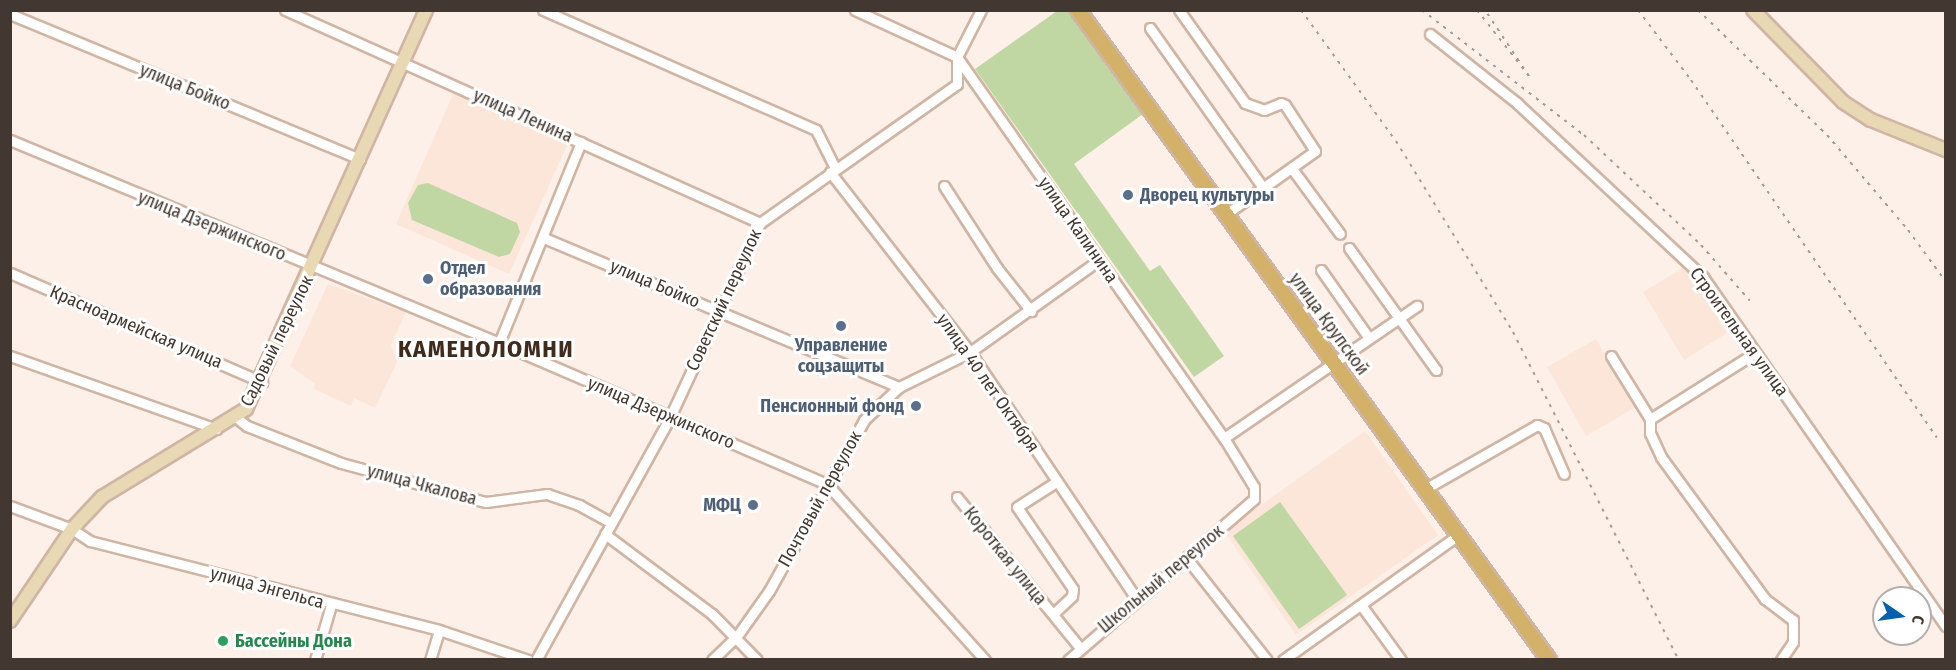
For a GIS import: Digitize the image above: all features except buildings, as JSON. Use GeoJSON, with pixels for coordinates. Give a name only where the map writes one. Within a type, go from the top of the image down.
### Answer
{"type":"FeatureCollection","features":[{"type":"Feature","properties":{"kind":"main road","name":"улица Крупской"},"geometry":{"type":"LineString","coordinates":[[1078,10],[1549,660]]}},
{"type":"Feature","properties":{"kind":"street","name":"улица Ленина"},"geometry":{"type":"LineString","coordinates":[[285,10],[760,223]]}},
{"type":"Feature","properties":{"kind":"street","name":"Садовый переулок"},"geometry":{"type":"LineString","coordinates":[[10,621],[72,528],[102,497],[237,418],[246,409],[261,382],[426,10]]}},
{"type":"Feature","properties":{"kind":"street","name":"улица 40 лет Октября"},"geometry":{"type":"LineString","coordinates":[[543,10],[816,130],[833,170],[970,352],[1137,600]]}},
{"type":"Feature","properties":{"kind":"street"},"geometry":{"type":"LineString","coordinates":[[855,10],[957,57]]}},
{"type":"Feature","properties":{"kind":"street","name":"Советский переулок"},"geometry":{"type":"LineString","coordinates":[[536,660],[670,417],[760,223],[957,84],[957,57],[981,10]]}},
{"type":"Feature","properties":{"kind":"street"},"geometry":{"type":"LineString","coordinates":[[1179,10],[1245,103],[1264,110],[1285,105],[1315,151],[1293,170],[1226,214]]}},
{"type":"Feature","properties":{"kind":"street"},"geometry":{"type":"LineString","coordinates":[[1753,10],[1843,102],[1871,120],[1946,150]]}},
{"type":"Feature","properties":{"kind":"street","name":"улица Бойко"},"geometry":{"type":"LineString","coordinates":[[10,14],[360,159]]}},
{"type":"Feature","properties":{"kind":"street"},"geometry":{"type":"LineString","coordinates":[[1150,28],[1264,189]]}},
{"type":"Feature","properties":{"kind":"street","name":"Строительная улица"},"geometry":{"type":"LineString","coordinates":[[1430,34],[1516,103],[1703,277],[1946,626]]}},
{"type":"Feature","properties":{"kind":"street","name":"улица Калинина"},"geometry":{"type":"LineString","coordinates":[[957,57],[1224,438],[1254,487],[1254,499]]}},
{"type":"Feature","properties":{"kind":"street","name":"улица Дзержинского"},"geometry":{"type":"LineString","coordinates":[[10,140],[499,343],[827,484],[986,660]]}},
{"type":"Feature","properties":{"kind":"street"},"geometry":{"type":"LineString","coordinates":[[499,343],[581,142]]}},
{"type":"Feature","properties":{"kind":"street"},"geometry":{"type":"LineString","coordinates":[[1293,170],[1340,234]]}},
{"type":"Feature","properties":{"kind":"street"},"geometry":{"type":"LineString","coordinates":[[944,186],[997,268],[1031,311]]}},
{"type":"Feature","properties":{"kind":"street","name":"улица Бойко"},"geometry":{"type":"LineString","coordinates":[[543,238],[899,387]]}},
{"type":"Feature","properties":{"kind":"street"},"geometry":{"type":"LineString","coordinates":[[1349,248],[1436,370]]}},
{"type":"Feature","properties":{"kind":"street","name":"Почтовый переулок"},"geometry":{"type":"LineString","coordinates":[[712,660],[737,636],[769,591],[864,420],[899,387],[970,352],[1031,311],[1099,260]]}},
{"type":"Feature","properties":{"kind":"street"},"geometry":{"type":"LineString","coordinates":[[1322,270],[1369,338]]}},
{"type":"Feature","properties":{"kind":"street","name":"Красноармейская улица"},"geometry":{"type":"LineString","coordinates":[[10,273],[261,382]]}},
{"type":"Feature","properties":{"kind":"street"},"geometry":{"type":"LineString","coordinates":[[1224,438],[1417,306]]}},
{"type":"Feature","properties":{"kind":"street"},"geometry":{"type":"LineString","coordinates":[[1650,419],[1755,353]]}},
{"type":"Feature","properties":{"kind":"street"},"geometry":{"type":"LineString","coordinates":[[10,356],[216,429]]}},
{"type":"Feature","properties":{"kind":"street"},"geometry":{"type":"LineString","coordinates":[[1611,356],[1650,419],[1650,433],[1661,457],[1765,599],[1793,620],[1793,642],[1781,660]]}},
{"type":"Feature","properties":{"kind":"street","name":"улица Чкалова"},"geometry":{"type":"LineString","coordinates":[[237,418],[247,426],[352,466],[486,502],[547,494],[579,505],[611,523]]}},
{"type":"Feature","properties":{"kind":"street"},"geometry":{"type":"LineString","coordinates":[[1425,489],[1537,426],[1544,429],[1564,474]]}},
{"type":"Feature","properties":{"kind":"street","name":"Короткая улица"},"geometry":{"type":"LineString","coordinates":[[1053,614],[1072,596],[1073,589],[1017,507],[1056,482]]}},
{"type":"Feature","properties":{"kind":"street","name":"Короткая улица"},"geometry":{"type":"LineString","coordinates":[[957,497],[1080,648]]}},
{"type":"Feature","properties":{"kind":"street","name":"Школьный переулок"},"geometry":{"type":"LineString","coordinates":[[1068,660],[1137,600],[1188,560],[1254,499]]}},
{"type":"Feature","properties":{"kind":"street","name":"улица Энгельса"},"geometry":{"type":"LineString","coordinates":[[10,506],[72,528],[90,541],[331,605],[439,630],[528,660]]}},
{"type":"Feature","properties":{"kind":"street"},"geometry":{"type":"LineString","coordinates":[[605,534],[737,636],[757,660]]}},
{"type":"Feature","properties":{"kind":"street"},"geometry":{"type":"LineString","coordinates":[[1283,660],[1458,535]]}},
{"type":"Feature","properties":{"kind":"street"},"geometry":{"type":"LineString","coordinates":[[1188,560],[1266,659]]}},
{"type":"Feature","properties":{"kind":"street"},"geometry":{"type":"LineString","coordinates":[[1361,604],[1401,660]]}},
{"type":"Feature","properties":{"kind":"street"},"geometry":{"type":"LineString","coordinates":[[315,660],[331,605]]}},
{"type":"Feature","properties":{"kind":"street"},"geometry":{"type":"LineString","coordinates":[[430,660],[439,630]]}},
{"type":"Feature","properties":{"kind":"shaded area"},"geometry":{"type":"Polygon","coordinates":[[[454,92],[568,143],[509,274],[396,224],[454,92]]]}},
{"type":"Feature","properties":{"kind":"shaded area"},"geometry":{"type":"Polygon","coordinates":[[[1686,266],[1727,333],[1684,360],[1643,292],[1686,266]]]}},
{"type":"Feature","properties":{"kind":"shaded area"},"geometry":{"type":"Polygon","coordinates":[[[328,284],[406,312],[391,345],[397,362],[375,408],[354,398],[351,406],[314,389],[315,384],[290,366],[328,284]]]}},
{"type":"Feature","properties":{"kind":"shaded area"},"geometry":{"type":"Polygon","coordinates":[[[1596,339],[1636,407],[1586,436],[1547,367],[1596,339]]]}},
{"type":"Feature","properties":{"kind":"shaded area"},"geometry":{"type":"Polygon","coordinates":[[[1365,431],[1438,535],[1296,635],[1224,531],[1365,431]]]}},
{"type":"Feature","properties":{"kind":"green space"},"geometry":{"type":"Polygon","coordinates":[[[1057,11],[1069,11],[1143,114],[1074,164],[1150,271],[1160,265],[1224,356],[1194,377],[975,69],[1057,11]]]}},
{"type":"Feature","properties":{"kind":"green space"},"geometry":{"type":"Polygon","coordinates":[[[428,183],[517,223],[520,232],[510,254],[499,257],[412,220],[408,203],[418,185],[428,183]]]}},
{"type":"Feature","properties":{"kind":"green space"},"geometry":{"type":"Polygon","coordinates":[[[1280,502],[1347,595],[1299,629],[1233,536],[1280,502]]]}},
{"type":"Feature","properties":{"kind":"railway"},"geometry":{"type":"LineString","coordinates":[[1301,10],[1396,141],[1513,332],[1679,660]]}},
{"type":"Feature","properties":{"kind":"railway"},"geometry":{"type":"LineString","coordinates":[[1422,10],[1584,135],[1701,245],[1750,301]]}},
{"type":"Feature","properties":{"kind":"railway"},"geometry":{"type":"LineString","coordinates":[[1477,10],[1529,76],[1485,10]]}},
{"type":"Feature","properties":{"kind":"railway"},"geometry":{"type":"LineString","coordinates":[[1638,10],[1691,80],[1937,438]]}},
{"type":"Feature","properties":{"kind":"railway"},"geometry":{"type":"LineString","coordinates":[[1698,10],[1827,135],[1908,230],[1946,282]]}},
{"type":"Feature","properties":{"kind":"place","name":"Дворец культуры"},"geometry":{"type":"Point","coordinates":[1128,195]}},
{"type":"Feature","properties":{"kind":"place","name":"Отдел образования"},"geometry":{"type":"Point","coordinates":[428,279]}},
{"type":"Feature","properties":{"kind":"place","name":"Управление соцзащиты"},"geometry":{"type":"Point","coordinates":[841,326]}},
{"type":"Feature","properties":{"kind":"place","name":"Пенсионный фонд"},"geometry":{"type":"Point","coordinates":[916,406]}},
{"type":"Feature","properties":{"kind":"place","name":"МФЦ"},"geometry":{"type":"Point","coordinates":[753,505]}},
{"type":"Feature","properties":{"kind":"place","name":"Бассейны Дона"},"geometry":{"type":"Point","coordinates":[223,641]}},
{"type":"Feature","properties":{"kind":"district","name":"КАМЕНОЛОМНИ"},"geometry":{"type":"Point","coordinates":[486,350]}}]}
